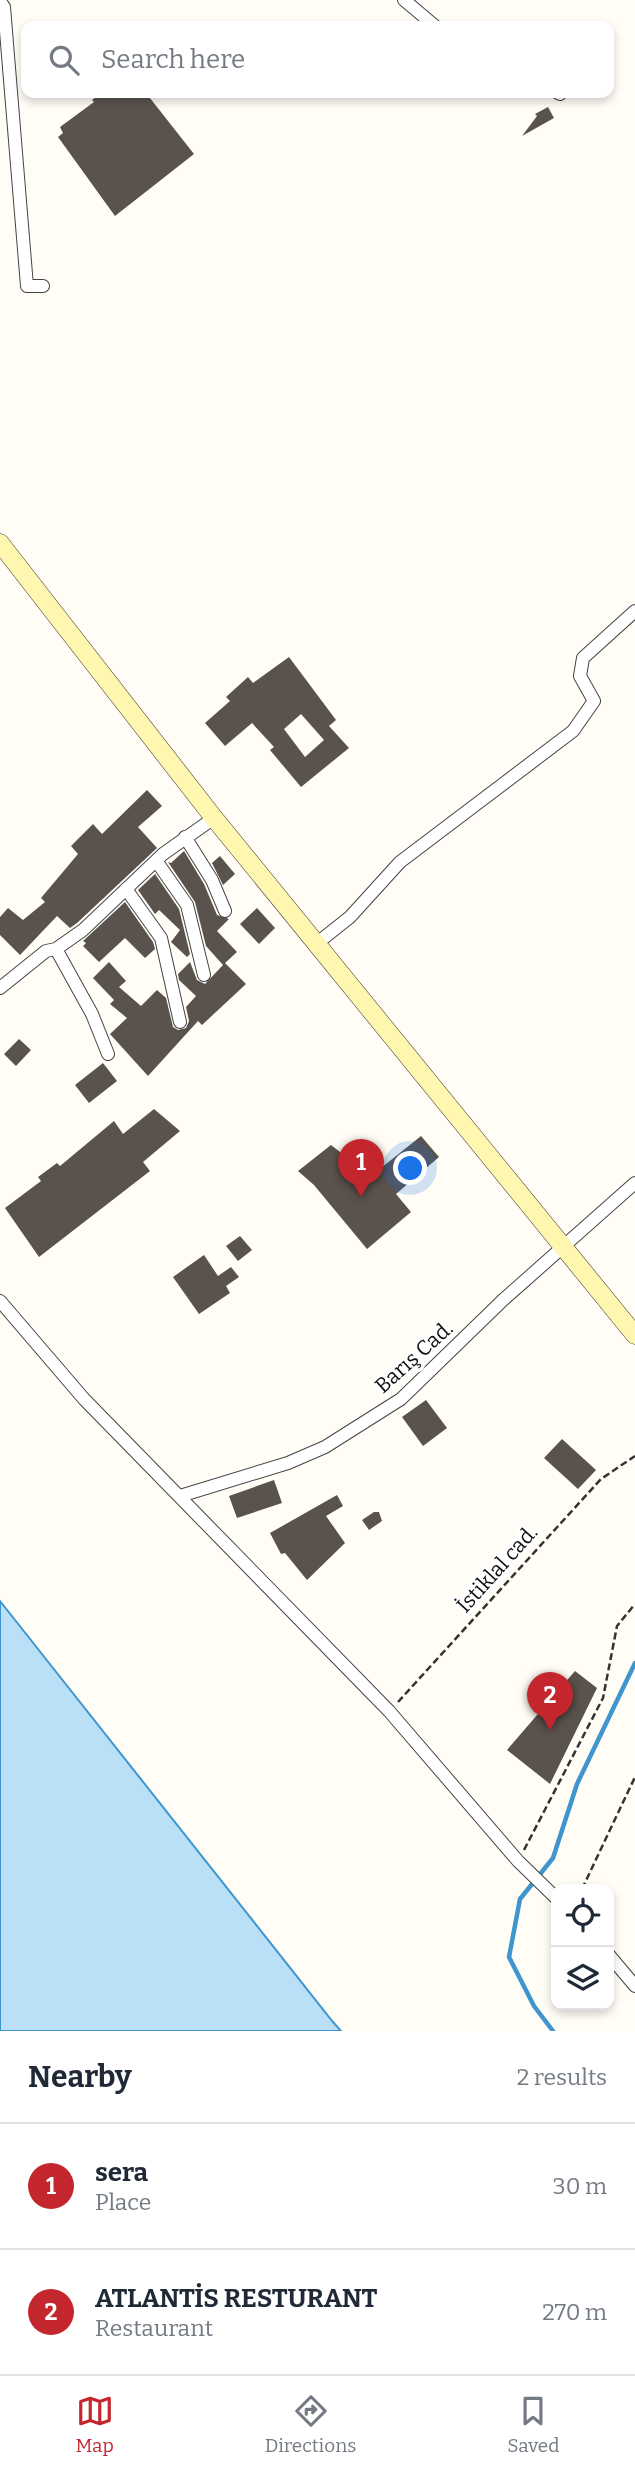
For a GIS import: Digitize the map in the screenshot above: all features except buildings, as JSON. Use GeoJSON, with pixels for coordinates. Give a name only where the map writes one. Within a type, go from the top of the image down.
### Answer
{"type":"FeatureCollection","features":[{"type":"Feature","properties":{"kind":"main road"},"geometry":{"type":"LineString","coordinates":[[0,543],[214,818],[635,1335]]}},
{"type":"Feature","properties":{"kind":"street"},"geometry":{"type":"LineString","coordinates":[[404,0],[429,21]]}},
{"type":"Feature","properties":{"kind":"street"},"geometry":{"type":"LineString","coordinates":[[0,1],[4,7],[27,286],[43,286]]}},
{"type":"Feature","properties":{"kind":"street"},"geometry":{"type":"LineString","coordinates":[[316,944],[350,917],[400,862],[573,731],[594,701],[580,677],[583,658],[635,611]]}},
{"type":"Feature","properties":{"kind":"street"},"geometry":{"type":"LineString","coordinates":[[0,988],[46,951],[56,949],[83,930],[157,862],[163,853],[214,818]]}},
{"type":"Feature","properties":{"kind":"street"},"geometry":{"type":"LineString","coordinates":[[185,838],[212,880],[225,911]]}},
{"type":"Feature","properties":{"kind":"street"},"geometry":{"type":"LineString","coordinates":[[157,862],[187,905],[204,975]]}},
{"type":"Feature","properties":{"kind":"street"},"geometry":{"type":"LineString","coordinates":[[126,889],[161,939],[180,1022]]}},
{"type":"Feature","properties":{"kind":"street"},"geometry":{"type":"LineString","coordinates":[[56,949],[92,1014],[108,1054]]}},
{"type":"Feature","properties":{"kind":"street","name":"Barış Cad."},"geometry":{"type":"LineString","coordinates":[[180,1496],[288,1463],[325,1447],[401,1399],[503,1300],[635,1183]]}},
{"type":"Feature","properties":{"kind":"street"},"geometry":{"type":"LineString","coordinates":[[0,1301],[84,1399],[389,1711],[518,1861],[551,1893]]}},
{"type":"Feature","properties":{"kind":"street"},"geometry":{"type":"LineString","coordinates":[[614,1961],[635,1986]]}},
{"type":"Feature","properties":{"kind":"path","name":"İstiklal cad."},"geometry":{"type":"LineString","coordinates":[[389,1711],[601,1479],[635,1455]]}},
{"type":"Feature","properties":{"kind":"path"},"geometry":{"type":"LineString","coordinates":[[518,1861],[603,1698],[617,1626],[635,1604]]}},
{"type":"Feature","properties":{"kind":"path"},"geometry":{"type":"LineString","coordinates":[[584,1884],[635,1777]]}},
{"type":"Feature","properties":{"kind":"water"},"geometry":{"type":"Polygon","coordinates":[[[0,1601],[333,2022],[341,2031],[0,2031],[0,1601]]]}},
{"type":"Feature","properties":{"kind":"waterway"},"geometry":{"type":"LineString","coordinates":[[553,2031],[534,2006],[509,1957],[520,1899],[553,1858],[577,1784],[635,1663]]}},
{"type":"Feature","properties":{"kind":"place","name":"sera"},"geometry":{"type":"Point","coordinates":[361,1197]}},
{"type":"Feature","properties":{"kind":"place","name":"ATLANTİS RESTURANT"},"geometry":{"type":"Point","coordinates":[550,1730]}}]}
